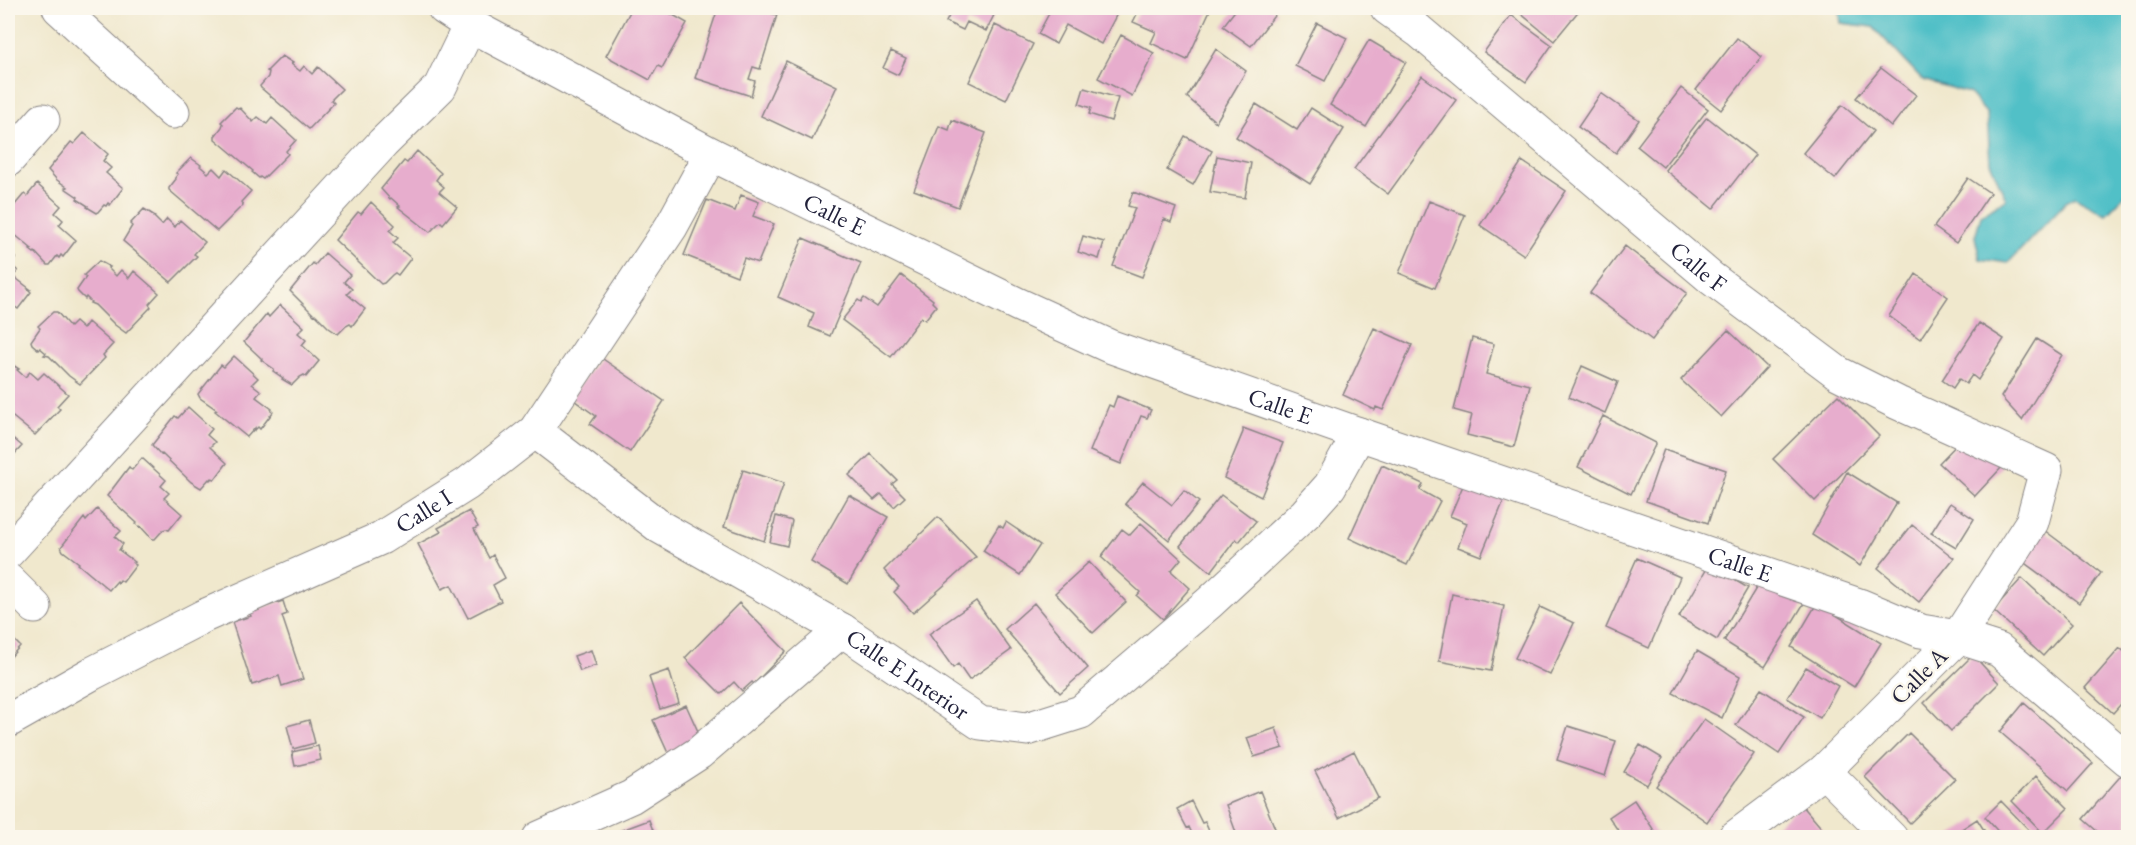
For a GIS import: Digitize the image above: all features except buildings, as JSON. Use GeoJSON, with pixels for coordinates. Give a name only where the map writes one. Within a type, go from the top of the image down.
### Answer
{"type":"FeatureCollection","features":[{"type":"Feature","properties":{"kind":"street"},"geometry":{"type":"LineString","coordinates":[[59,8],[173,112]]}},
{"type":"Feature","properties":{"kind":"street","name":"Calle F"},"geometry":{"type":"LineString","coordinates":[[1387,8],[1419,31],[1711,278],[1838,373],[1898,403],[2046,470]]}},
{"type":"Feature","properties":{"kind":"street"},"geometry":{"type":"LineString","coordinates":[[8,552],[383,143],[440,87],[457,16]]}},
{"type":"Feature","properties":{"kind":"street","name":"Calle E"},"geometry":{"type":"LineString","coordinates":[[457,16],[711,154],[1017,304],[1108,346],[1859,604],[1921,631],[1958,637],[1999,650],[2128,760]]}},
{"type":"Feature","properties":{"kind":"street"},"geometry":{"type":"LineString","coordinates":[[8,160],[43,120]]}},
{"type":"Feature","properties":{"kind":"street","name":"Calle I"},"geometry":{"type":"LineString","coordinates":[[8,721],[91,674],[204,616],[381,538],[467,484],[536,432],[671,227],[711,154]]}},
{"type":"Feature","properties":{"kind":"street","name":"Calle E Interior"},"geometry":{"type":"LineString","coordinates":[[536,432],[660,527],[842,630],[980,723],[1027,729],[1081,711],[1209,603],[1306,513],[1330,486],[1359,434]]}},
{"type":"Feature","properties":{"kind":"street","name":"Calle A"},"geometry":{"type":"LineString","coordinates":[[1734,837],[1824,771],[1958,637],[2032,522],[2046,470]]}},
{"type":"Feature","properties":{"kind":"street"},"geometry":{"type":"LineString","coordinates":[[8,580],[35,607]]}},
{"type":"Feature","properties":{"kind":"street"},"geometry":{"type":"LineString","coordinates":[[539,837],[631,797],[699,753],[842,630]]}},
{"type":"Feature","properties":{"kind":"street"},"geometry":{"type":"LineString","coordinates":[[1824,771],[1892,837]]}},
{"type":"Feature","properties":{"kind":"water"},"geometry":{"type":"Polygon","coordinates":[[[1839,8],[2128,8],[2128,192],[2106,214],[2075,197],[2066,202],[2008,263],[1980,259],[1975,237],[1981,215],[2006,199],[1990,162],[1987,114],[1969,93],[1923,80],[1873,27],[1841,23],[1839,8]]]}}]}
